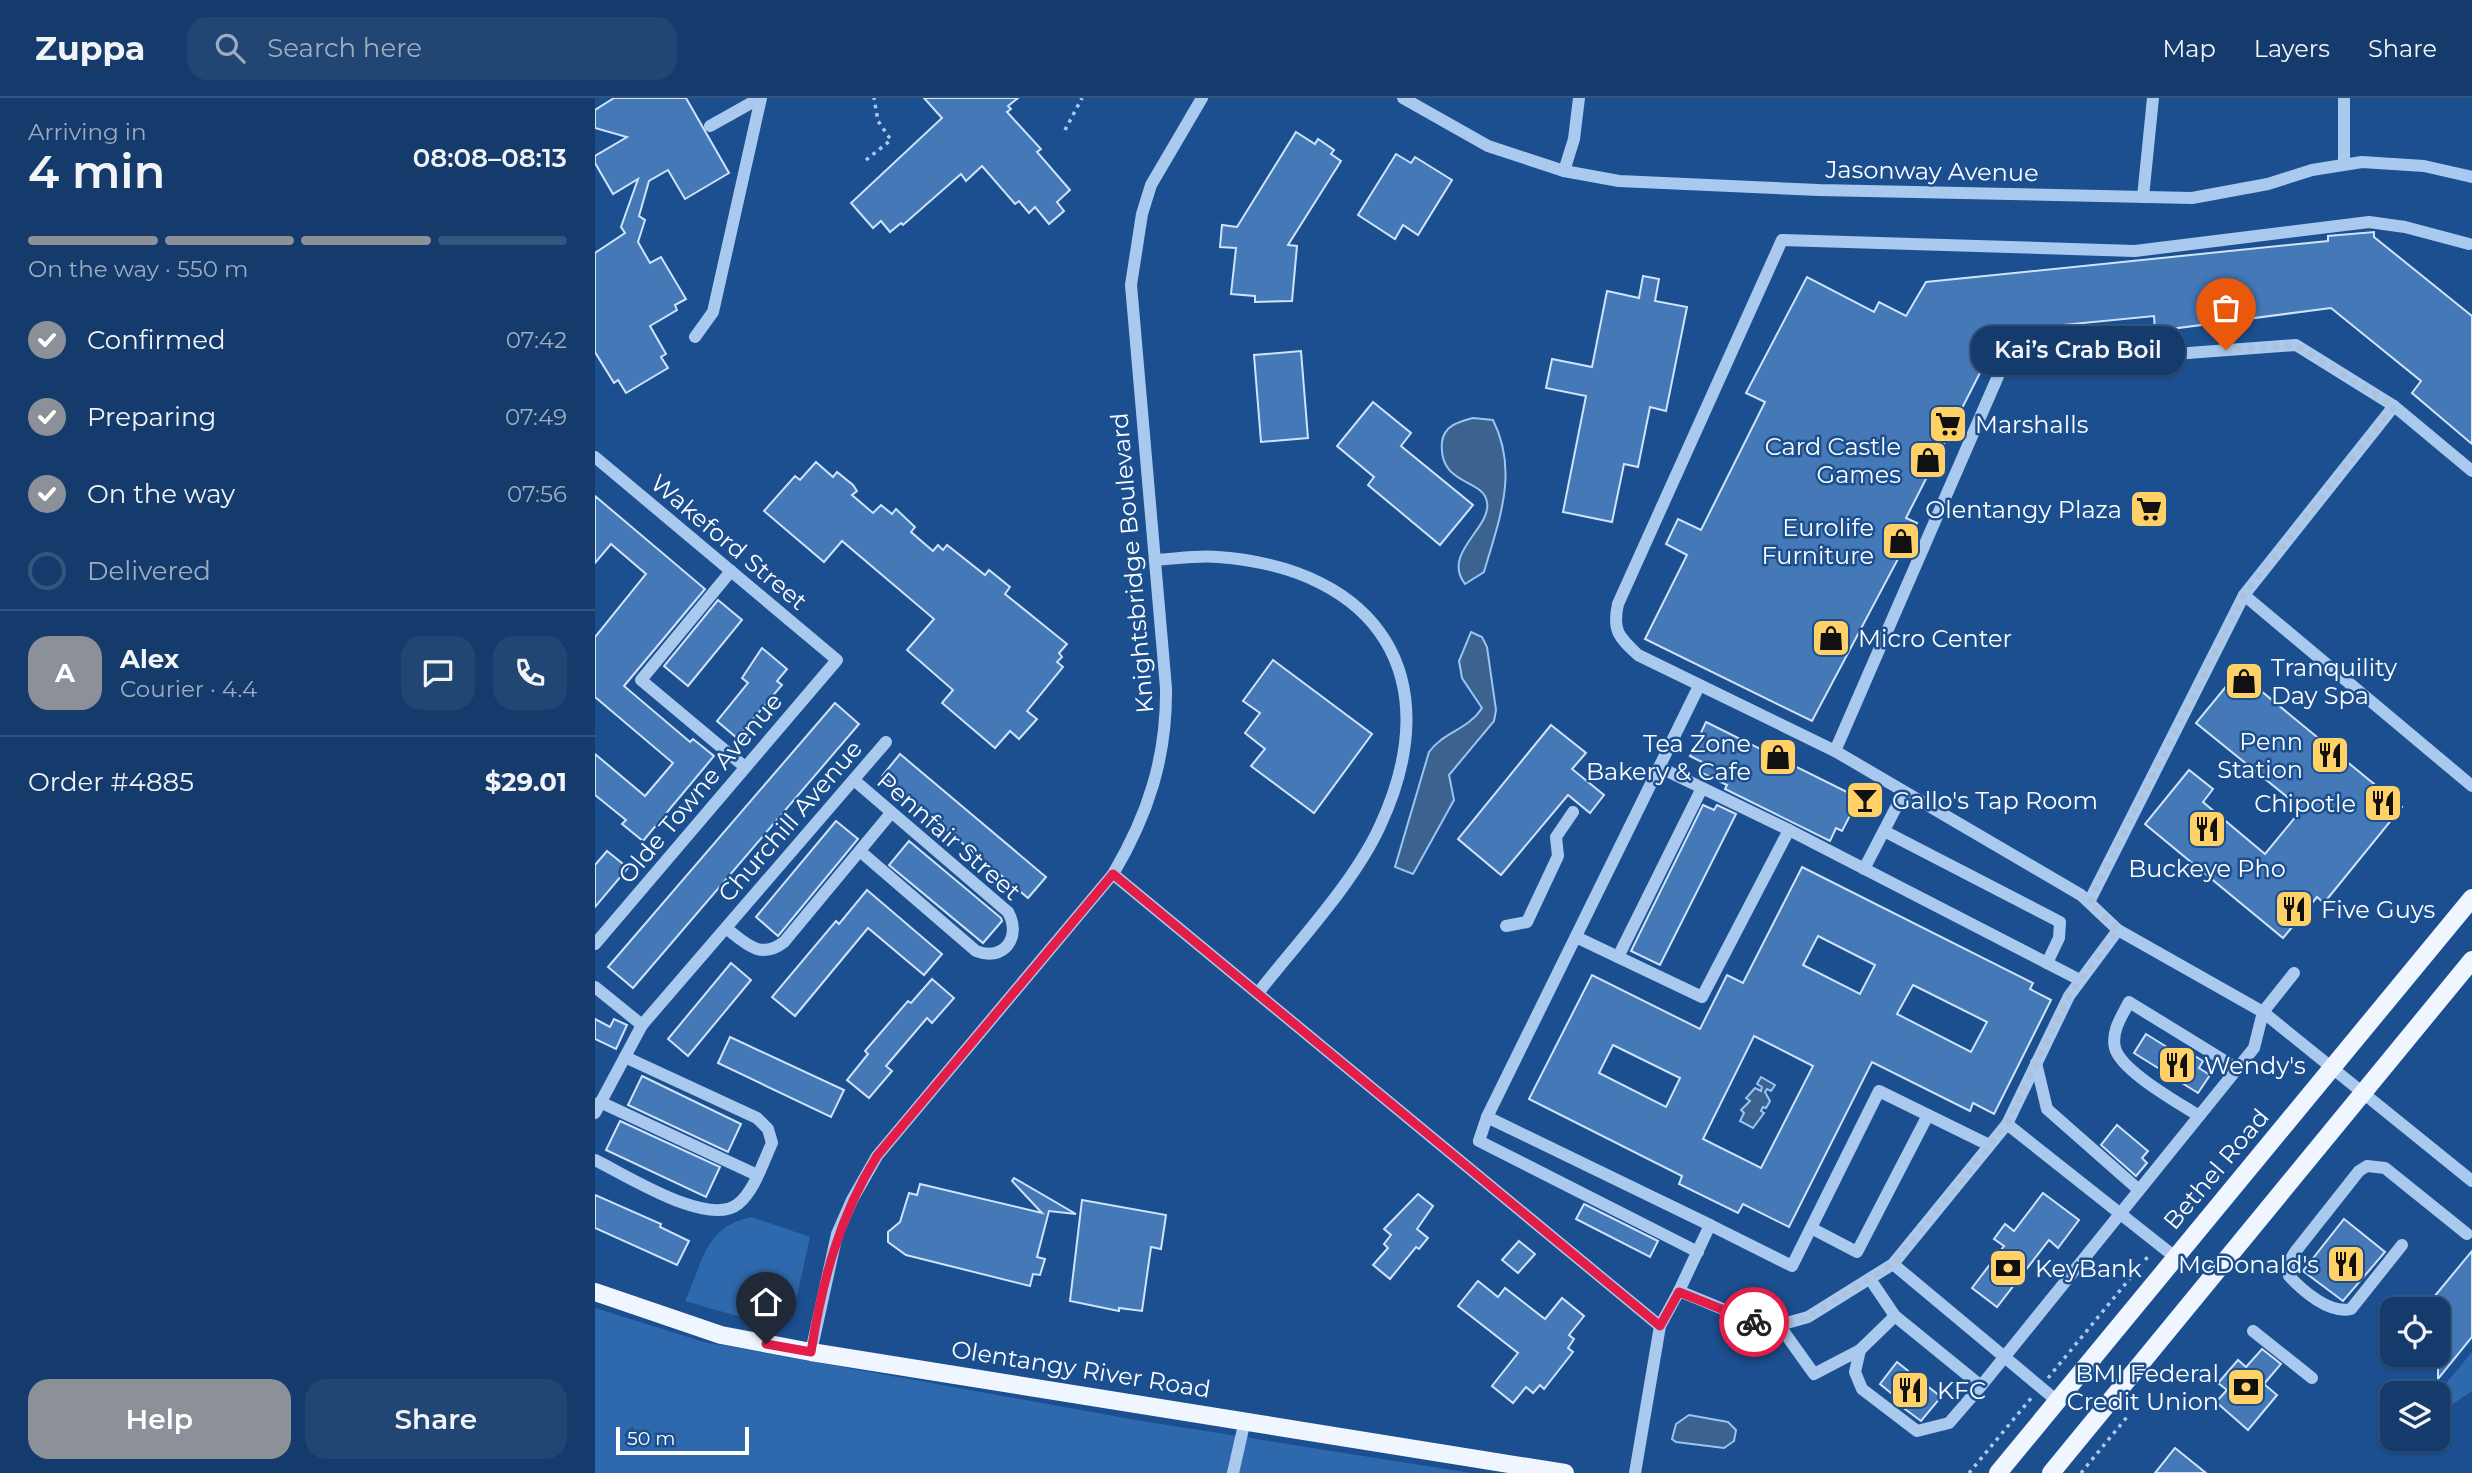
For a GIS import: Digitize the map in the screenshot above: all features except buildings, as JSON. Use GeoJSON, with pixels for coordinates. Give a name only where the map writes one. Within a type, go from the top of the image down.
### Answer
{"type":"FeatureCollection","features":[{"type":"Feature","properties":{"kind":"main road","name":"Bethel Road"},"geometry":{"type":"LineString","coordinates":[[1998,1473],[2472,898]]}},
{"type":"Feature","properties":{"kind":"main road"},"geometry":{"type":"LineString","coordinates":[[2051,1473],[2472,960]]}},
{"type":"Feature","properties":{"kind":"main road","name":"Olentangy River Road"},"geometry":{"type":"LineString","coordinates":[[595,1292],[721,1335],[811,1352],[1565,1473]]}},
{"type":"Feature","properties":{"kind":"street"},"geometry":{"type":"LineString","coordinates":[[710,126],[761,98]]}},
{"type":"Feature","properties":{"kind":"street"},"geometry":{"type":"LineString","coordinates":[[695,337],[713,313],[761,98]]}},
{"type":"Feature","properties":{"kind":"street","name":"Knightsbridge Boulevard"},"geometry":{"type":"LineString","coordinates":[[811,1352],[837,1234],[852,1200],[877,1156],[1113,874],[1130,846],[1155,786],[1166,726],[1155,560],[1131,285],[1142,214],[1151,185],[1202,98]]}},
{"type":"Feature","properties":{"kind":"street","name":"Jasonway Avenue"},"geometry":{"type":"LineString","coordinates":[[1403,98],[1488,146],[1564,171],[1619,181],[1713,186],[2192,198],[2234,192],[2344,164],[2394,162],[2472,177]]}},
{"type":"Feature","properties":{"kind":"street"},"geometry":{"type":"LineString","coordinates":[[1564,171],[1574,139],[1579,98]]}},
{"type":"Feature","properties":{"kind":"street"},"geometry":{"type":"LineString","coordinates":[[2143,197],[2153,98]]}},
{"type":"Feature","properties":{"kind":"street"},"geometry":{"type":"LineString","coordinates":[[2344,98],[2344,164]]}},
{"type":"Feature","properties":{"kind":"street"},"geometry":{"type":"LineString","coordinates":[[2471,243],[2405,226],[2369,222],[2135,251],[1782,240],[1618,604],[1614,621],[1620,638],[1638,655],[1835,751],[2089,902],[2118,929],[2263,1013],[2472,1181]]}},
{"type":"Feature","properties":{"kind":"street"},"geometry":{"type":"LineString","coordinates":[[1835,751],[2002,367],[2296,345],[2394,406],[2472,471]]}},
{"type":"Feature","properties":{"kind":"street"},"geometry":{"type":"LineString","coordinates":[[2089,902],[2244,595],[2394,406]]}},
{"type":"Feature","properties":{"kind":"street","name":"Wakeford Street"},"geometry":{"type":"LineString","coordinates":[[595,457],[837,660]]}},
{"type":"Feature","properties":{"kind":"street"},"geometry":{"type":"LineString","coordinates":[[1155,560],[1218,556],[1290,570],[1328,586],[1379,628],[1398,660],[1402,676],[1405,726],[1403,760],[1392,798],[1378,830],[1360,862],[1258,993]]}},
{"type":"Feature","properties":{"kind":"street"},"geometry":{"type":"LineString","coordinates":[[731,571],[641,680],[745,767]]}},
{"type":"Feature","properties":{"kind":"street"},"geometry":{"type":"LineString","coordinates":[[2244,595],[2472,786]]}},
{"type":"Feature","properties":{"kind":"street","name":"Olde Towne Avenue"},"geometry":{"type":"LineString","coordinates":[[595,944],[837,660]]}},
{"type":"Feature","properties":{"kind":"street"},"geometry":{"type":"LineString","coordinates":[[1698,1252],[1479,1141],[1487,1117],[1699,686]]}},
{"type":"Feature","properties":{"kind":"street","name":"Churchill Avenue"},"geometry":{"type":"LineString","coordinates":[[598,1108],[642,1025],[886,742]]}},
{"type":"Feature","properties":{"kind":"street"},"geometry":{"type":"LineString","coordinates":[[1659,767],[1789,830],[2080,980]]}},
{"type":"Feature","properties":{"kind":"street","name":"Pennfair Street"},"geometry":{"type":"LineString","coordinates":[[854,780],[1008,912],[1014,923],[1014,936],[1008,947],[999,954],[987,955],[976,951],[861,852]]}},
{"type":"Feature","properties":{"kind":"street"},"geometry":{"type":"LineString","coordinates":[[1619,957],[1702,788]]}},
{"type":"Feature","properties":{"kind":"street"},"geometry":{"type":"LineString","coordinates":[[1864,869],[1904,792]]}},
{"type":"Feature","properties":{"kind":"street"},"geometry":{"type":"LineString","coordinates":[[1506,926],[1527,922],[1558,856],[1556,838],[1573,812]]}},
{"type":"Feature","properties":{"kind":"street","name":"Churchill Avenue"},"geometry":{"type":"LineString","coordinates":[[726,928],[759,951],[773,951],[784,942],[861,852],[891,813]]}},
{"type":"Feature","properties":{"kind":"street"},"geometry":{"type":"LineString","coordinates":[[1576,937],[1702,997],[1789,830]]}},
{"type":"Feature","properties":{"kind":"street"},"geometry":{"type":"LineString","coordinates":[[1884,831],[2060,922],[2059,938],[2047,963]]}},
{"type":"Feature","properties":{"kind":"street"},"geometry":{"type":"LineString","coordinates":[[1113,874],[1660,1326]]}},
{"type":"Feature","properties":{"kind":"street"},"geometry":{"type":"LineString","coordinates":[[1679,1292],[1769,1328],[1808,1317],[1893,1264],[2007,1124],[2069,996],[2118,929]]}},
{"type":"Feature","properties":{"kind":"street"},"geometry":{"type":"LineString","coordinates":[[1860,1350],[1854,1372],[1862,1389],[1917,1431],[1949,1423],[2238,1069],[2254,1048],[2263,1013],[2294,973]]}},
{"type":"Feature","properties":{"kind":"street"},"geometry":{"type":"LineString","coordinates":[[595,987],[642,1025]]}},
{"type":"Feature","properties":{"kind":"street"},"geometry":{"type":"LineString","coordinates":[[2199,1116],[2133,1071],[2115,1049],[2115,1028],[2129,1002],[2238,1069]]}},
{"type":"Feature","properties":{"kind":"street"},"geometry":{"type":"LineString","coordinates":[[595,1160],[695,1208],[710,1211],[736,1206],[757,1175],[772,1143],[768,1129],[757,1118],[625,1057]]}},
{"type":"Feature","properties":{"kind":"street"},"geometry":{"type":"LineString","coordinates":[[2036,1063],[2047,1109],[2139,1190]]}},
{"type":"Feature","properties":{"kind":"street"},"geometry":{"type":"LineString","coordinates":[[1487,1117],[1792,1266],[1879,1091],[1989,1145]]}},
{"type":"Feature","properties":{"kind":"street"},"geometry":{"type":"LineString","coordinates":[[598,1108],[757,1175]]}},
{"type":"Feature","properties":{"kind":"street"},"geometry":{"type":"LineString","coordinates":[[1811,1228],[1857,1252],[1928,1115]]}},
{"type":"Feature","properties":{"kind":"street"},"geometry":{"type":"LineString","coordinates":[[2007,1124],[2175,1257]]}},
{"type":"Feature","properties":{"kind":"street"},"geometry":{"type":"LineString","coordinates":[[2402,1245],[2351,1308],[2341,1311],[2298,1286],[2289,1276],[2289,1262],[2295,1252],[2359,1171],[2367,1166],[2376,1164],[2385,1168],[2467,1234]]}},
{"type":"Feature","properties":{"kind":"street"},"geometry":{"type":"LineString","coordinates":[[1635,1473],[1660,1326],[1710,1225]]}},
{"type":"Feature","properties":{"kind":"street"},"geometry":{"type":"LineString","coordinates":[[1893,1264],[2056,1400]]}},
{"type":"Feature","properties":{"kind":"street"},"geometry":{"type":"LineString","coordinates":[[1870,1279],[1895,1316],[1981,1386]]}},
{"type":"Feature","properties":{"kind":"street"},"geometry":{"type":"LineString","coordinates":[[1779,1325],[1814,1374],[1860,1350],[1895,1316]]}},
{"type":"Feature","properties":{"kind":"street"},"geometry":{"type":"LineString","coordinates":[[2253,1331],[2312,1378]]}},
{"type":"Feature","properties":{"kind":"street"},"geometry":{"type":"LineString","coordinates":[[1233,1473],[1245,1420]]}},
{"type":"Feature","properties":{"kind":"path"},"geometry":{"type":"LineString","coordinates":[[866,160],[891,140],[878,121],[874,98]]}},
{"type":"Feature","properties":{"kind":"path"},"geometry":{"type":"LineString","coordinates":[[1065,130],[1082,98]]}},
{"type":"Feature","properties":{"kind":"path"},"geometry":{"type":"LineString","coordinates":[[1969,1473],[2158,1244]]}},
{"type":"Feature","properties":{"kind":"path"},"geometry":{"type":"LineString","coordinates":[[2081,1473],[2127,1417]]}},
{"type":"Feature","properties":{"kind":"shaded area"},"geometry":{"type":"Polygon","coordinates":[[[1473,418],[1493,420],[1501,439],[1506,477],[1500,515],[1484,572],[1465,584],[1459,573],[1459,562],[1487,512],[1487,502],[1484,494],[1461,480],[1447,467],[1442,442],[1449,428],[1473,418]]]}},
{"type":"Feature","properties":{"kind":"shaded area"},"geometry":{"type":"Polygon","coordinates":[[[1471,632],[1482,637],[1487,647],[1496,710],[1494,721],[1449,775],[1454,800],[1413,874],[1395,867],[1429,752],[1441,740],[1470,721],[1482,708],[1462,678],[1459,661],[1471,632]]]}},
{"type":"Feature","properties":{"kind":"shaded area"},"geometry":{"type":"Polygon","coordinates":[[[1761,1077],[1775,1085],[1771,1091],[1767,1089],[1765,1092],[1770,1101],[1766,1108],[1763,1107],[1761,1111],[1764,1113],[1753,1128],[1740,1121],[1744,1113],[1741,1110],[1750,1101],[1746,1098],[1755,1088],[1761,1091],[1762,1087],[1757,1084],[1761,1077]]]}},
{"type":"Feature","properties":{"kind":"shaded area"},"geometry":{"type":"Polygon","coordinates":[[[752,1217],[810,1237],[793,1314],[783,1319],[757,1319],[685,1301],[715,1237],[724,1228],[752,1217]]]}},
{"type":"Feature","properties":{"kind":"shaded area"},"geometry":{"type":"Polygon","coordinates":[[[595,1308],[704,1342],[1136,1420],[1471,1473],[595,1473],[595,1308]]]}},
{"type":"Feature","properties":{"kind":"shaded area"},"geometry":{"type":"Polygon","coordinates":[[[2472,1352],[2472,1391],[2450,1406],[2448,1381],[2472,1352]]]}},
{"type":"Feature","properties":{"kind":"shaded area"},"geometry":{"type":"Polygon","coordinates":[[[1689,1415],[1728,1422],[1736,1430],[1734,1441],[1724,1448],[1676,1442],[1672,1439],[1676,1424],[1689,1415]]]}},
{"type":"Feature","properties":{"kind":"way so far"},"geometry":{"type":"LineString","coordinates":[[1754,1322],[1769,1328],[1808,1317],[1893,1264],[2007,1124],[2069,996],[2118,929],[2089,902],[2244,595],[2394,406],[2296,345],[2226,350]]}},
{"type":"Feature","properties":{"kind":"place","name":"Kai’s Crab Boil"},"geometry":{"type":"Point","coordinates":[2226,350]}},
{"type":"Feature","properties":{"kind":"place","name":"Marshalls"},"geometry":{"type":"Point","coordinates":[1948,424]}},
{"type":"Feature","properties":{"kind":"place","name":"Card Castle Games"},"geometry":{"type":"Point","coordinates":[1928,460]}},
{"type":"Feature","properties":{"kind":"place","name":"Olentangy Plaza"},"geometry":{"type":"Point","coordinates":[2149,509]}},
{"type":"Feature","properties":{"kind":"place","name":"Eurolife Furniture"},"geometry":{"type":"Point","coordinates":[1901,541]}},
{"type":"Feature","properties":{"kind":"place","name":"Micro Center"},"geometry":{"type":"Point","coordinates":[1831,638]}},
{"type":"Feature","properties":{"kind":"place","name":"Tranquility Day Spa"},"geometry":{"type":"Point","coordinates":[2244,681]}},
{"type":"Feature","properties":{"kind":"place","name":"Penn Station"},"geometry":{"type":"Point","coordinates":[2330,755]}},
{"type":"Feature","properties":{"kind":"place","name":"Tea Zone Bakery & Cafe"},"geometry":{"type":"Point","coordinates":[1778,757]}},
{"type":"Feature","properties":{"kind":"place","name":"Gallo's Tap Room"},"geometry":{"type":"Point","coordinates":[1865,800]}},
{"type":"Feature","properties":{"kind":"place","name":"Chipotle"},"geometry":{"type":"Point","coordinates":[2383,803]}},
{"type":"Feature","properties":{"kind":"place","name":"Buckeye Pho"},"geometry":{"type":"Point","coordinates":[2207,829]}},
{"type":"Feature","properties":{"kind":"place","name":"Five Guys"},"geometry":{"type":"Point","coordinates":[2294,909]}},
{"type":"Feature","properties":{"kind":"place","name":"Wendy's"},"geometry":{"type":"Point","coordinates":[2177,1065]}},
{"type":"Feature","properties":{"kind":"place","name":"McDonald's"},"geometry":{"type":"Point","coordinates":[2346,1264]}},
{"type":"Feature","properties":{"kind":"place","name":"KeyBank"},"geometry":{"type":"Point","coordinates":[2008,1268]}},
{"type":"Feature","properties":{"kind":"place","name":"BMI Federal Credit Union"},"geometry":{"type":"Point","coordinates":[2246,1387]}},
{"type":"Feature","properties":{"kind":"place","name":"KFC"},"geometry":{"type":"Point","coordinates":[1910,1390]}},
{"type":"Feature","properties":{"kind":"route"},"geometry":{"type":"LineString","coordinates":[[766,1344],[811,1352],[837,1234],[861,1181],[908,1116],[1113,874],[1660,1326],[1679,1292],[1754,1322]]}}]}
